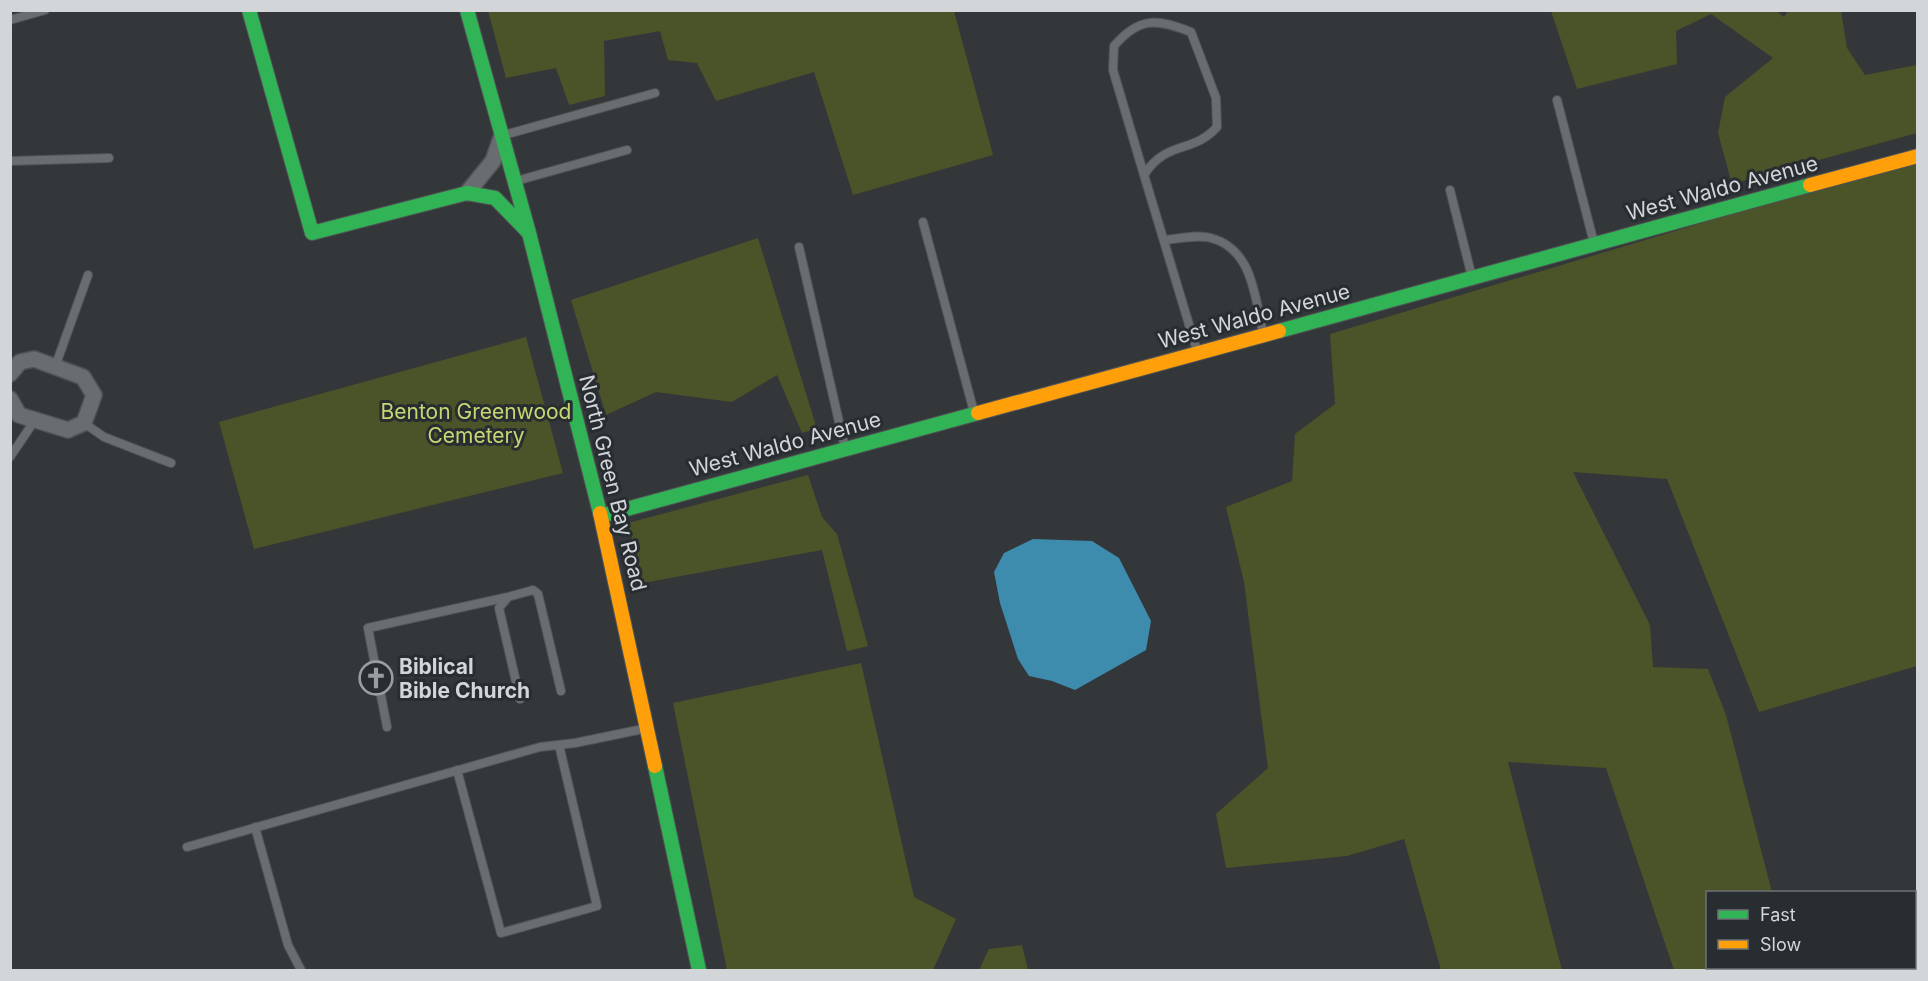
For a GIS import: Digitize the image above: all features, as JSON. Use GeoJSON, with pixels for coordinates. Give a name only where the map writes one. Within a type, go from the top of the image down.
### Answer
{"type":"FeatureCollection","features":[{"type":"Feature","properties":{"kind":"street"},"geometry":{"type":"LineString","coordinates":[[249,10],[312,233],[467,193],[495,198],[529,233]]}},
{"type":"Feature","properties":{"kind":"street","name":"North Green Bay Road"},"geometry":{"type":"LineString","coordinates":[[467,10],[529,233],[601,516],[699,970]]}},
{"type":"Feature","properties":{"kind":"street"},"geometry":{"type":"LineString","coordinates":[[467,193],[494,160],[502,135]]}},
{"type":"Feature","properties":{"kind":"street","name":"West Waldo Avenue"},"geometry":{"type":"LineString","coordinates":[[601,516],[1917,156]]}},
{"type":"Feature","properties":{"kind":"street"},"geometry":{"type":"LineString","coordinates":[[10,374],[20,362],[34,359],[83,377],[94,395],[84,423],[68,430],[19,415],[10,399]]}},
{"type":"Feature","properties":{"kind":"lane"},"geometry":{"type":"LineString","coordinates":[[10,20],[45,10]]}},
{"type":"Feature","properties":{"kind":"lane"},"geometry":{"type":"LineString","coordinates":[[1144,175],[1153,160],[1164,153],[1206,140],[1217,127],[1216,98],[1191,32],[1162,21],[1144,23],[1126,32],[1114,46],[1113,70],[1144,175],[1165,240],[1198,353]]}},
{"type":"Feature","properties":{"kind":"lane"},"geometry":{"type":"LineString","coordinates":[[502,135],[656,93]]}},
{"type":"Feature","properties":{"kind":"lane"},"geometry":{"type":"LineString","coordinates":[[1557,100],[1594,245]]}},
{"type":"Feature","properties":{"kind":"lane"},"geometry":{"type":"LineString","coordinates":[[515,181],[627,150]]}},
{"type":"Feature","properties":{"kind":"lane"},"geometry":{"type":"LineString","coordinates":[[10,162],[109,158]]}},
{"type":"Feature","properties":{"kind":"lane"},"geometry":{"type":"LineString","coordinates":[[1450,190],[1472,278]]}},
{"type":"Feature","properties":{"kind":"lane"},"geometry":{"type":"LineString","coordinates":[[923,222],[975,414]]}},
{"type":"Feature","properties":{"kind":"lane"},"geometry":{"type":"LineString","coordinates":[[1165,240],[1210,237],[1232,249],[1245,262],[1263,335]]}},
{"type":"Feature","properties":{"kind":"lane"},"geometry":{"type":"LineString","coordinates":[[799,247],[845,449]]}},
{"type":"Feature","properties":{"kind":"lane"},"geometry":{"type":"LineString","coordinates":[[55,367],[88,275]]}},
{"type":"Feature","properties":{"kind":"lane"},"geometry":{"type":"LineString","coordinates":[[10,457],[35,420]]}},
{"type":"Feature","properties":{"kind":"lane"},"geometry":{"type":"LineString","coordinates":[[84,423],[104,437],[171,463]]}},
{"type":"Feature","properties":{"kind":"lane"},"geometry":{"type":"LineString","coordinates":[[387,727],[368,628],[533,590],[538,594],[561,691]]}},
{"type":"Feature","properties":{"kind":"lane"},"geometry":{"type":"LineString","coordinates":[[508,597],[498,608],[520,699]]}},
{"type":"Feature","properties":{"kind":"lane"},"geometry":{"type":"LineString","coordinates":[[187,846],[540,747],[647,728]]}},
{"type":"Feature","properties":{"kind":"lane"},"geometry":{"type":"LineString","coordinates":[[457,770],[501,933],[597,906],[559,745]]}},
{"type":"Feature","properties":{"kind":"lane"},"geometry":{"type":"LineString","coordinates":[[255,827],[288,945],[301,970]]}},
{"type":"Feature","properties":{"kind":"green space"},"geometry":{"type":"Polygon","coordinates":[[[488,11],[954,11],[993,155],[853,195],[814,72],[716,101],[697,63],[668,60],[660,31],[604,41],[605,96],[569,105],[556,68],[506,78],[488,11]]]}},
{"type":"Feature","properties":{"kind":"green space"},"geometry":{"type":"Polygon","coordinates":[[[1551,11],[1776,11],[1784,17],[1788,11],[1841,11],[1847,48],[1865,75],[1917,65],[1917,133],[1732,184],[1718,133],[1725,97],[1773,58],[1711,14],[1676,31],[1677,64],[1577,89],[1551,11]]]}},
{"type":"Feature","properties":{"kind":"green space"},"geometry":{"type":"Polygon","coordinates":[[[1917,159],[1917,666],[1759,712],[1667,479],[1573,472],[1650,625],[1653,667],[1708,669],[1726,715],[1772,891],[1706,891],[1706,969],[1793,970],[1674,970],[1606,768],[1508,762],[1562,970],[1441,970],[1404,839],[1347,856],[1226,868],[1216,814],[1268,768],[1244,582],[1226,507],[1292,481],[1295,434],[1335,404],[1330,334],[1917,159]]]}},
{"type":"Feature","properties":{"kind":"green space"},"geometry":{"type":"Polygon","coordinates":[[[758,238],[817,429],[802,433],[777,375],[732,402],[656,392],[606,415],[571,300],[758,238]]]}},
{"type":"Feature","properties":{"kind":"green space","name":"Benton Greenwood Cemetery"},"geometry":{"type":"Polygon","coordinates":[[[526,337],[563,473],[254,549],[219,422],[526,337]]]}},
{"type":"Feature","properties":{"kind":"green space"},"geometry":{"type":"Polygon","coordinates":[[[808,475],[822,517],[837,534],[868,646],[847,651],[822,550],[643,583],[628,523],[808,475]]]}},
{"type":"Feature","properties":{"kind":"green space"},"geometry":{"type":"Polygon","coordinates":[[[861,663],[914,897],[956,919],[933,970],[727,970],[673,703],[861,663]]]}},
{"type":"Feature","properties":{"kind":"green space"},"geometry":{"type":"Polygon","coordinates":[[[1022,945],[1028,970],[979,970],[989,949],[1022,945]]]}},
{"type":"Feature","properties":{"kind":"water"},"geometry":{"type":"Polygon","coordinates":[[[1033,539],[1092,541],[1119,558],[1151,621],[1146,650],[1075,690],[1052,681],[1029,676],[1018,659],[1000,603],[994,572],[1004,553],[1033,539]]]}},
{"type":"Feature","properties":{"kind":"traffic: fast"},"geometry":{"type":"LineString","coordinates":[[249,10],[312,233],[467,193],[495,198],[529,233]]}},
{"type":"Feature","properties":{"kind":"traffic: fast"},"geometry":{"type":"LineString","coordinates":[[467,10],[529,233],[600,513]]}},
{"type":"Feature","properties":{"kind":"traffic: fast"},"geometry":{"type":"LineString","coordinates":[[1279,331],[1810,185]]}},
{"type":"Feature","properties":{"kind":"traffic: fast"},"geometry":{"type":"LineString","coordinates":[[601,516],[978,413]]}},
{"type":"Feature","properties":{"kind":"traffic: fast"},"geometry":{"type":"LineString","coordinates":[[655,766],[699,970]]}},
{"type":"Feature","properties":{"kind":"traffic: slow"},"geometry":{"type":"LineString","coordinates":[[1810,185],[1918,156]]}},
{"type":"Feature","properties":{"kind":"traffic: slow"},"geometry":{"type":"LineString","coordinates":[[978,413],[1279,331]]}},
{"type":"Feature","properties":{"kind":"traffic: slow"},"geometry":{"type":"LineString","coordinates":[[600,513],[655,766]]}},
{"type":"Feature","properties":{"kind":"place","name":"Biblical Bible Church"},"geometry":{"type":"Point","coordinates":[376,678]}}]}
